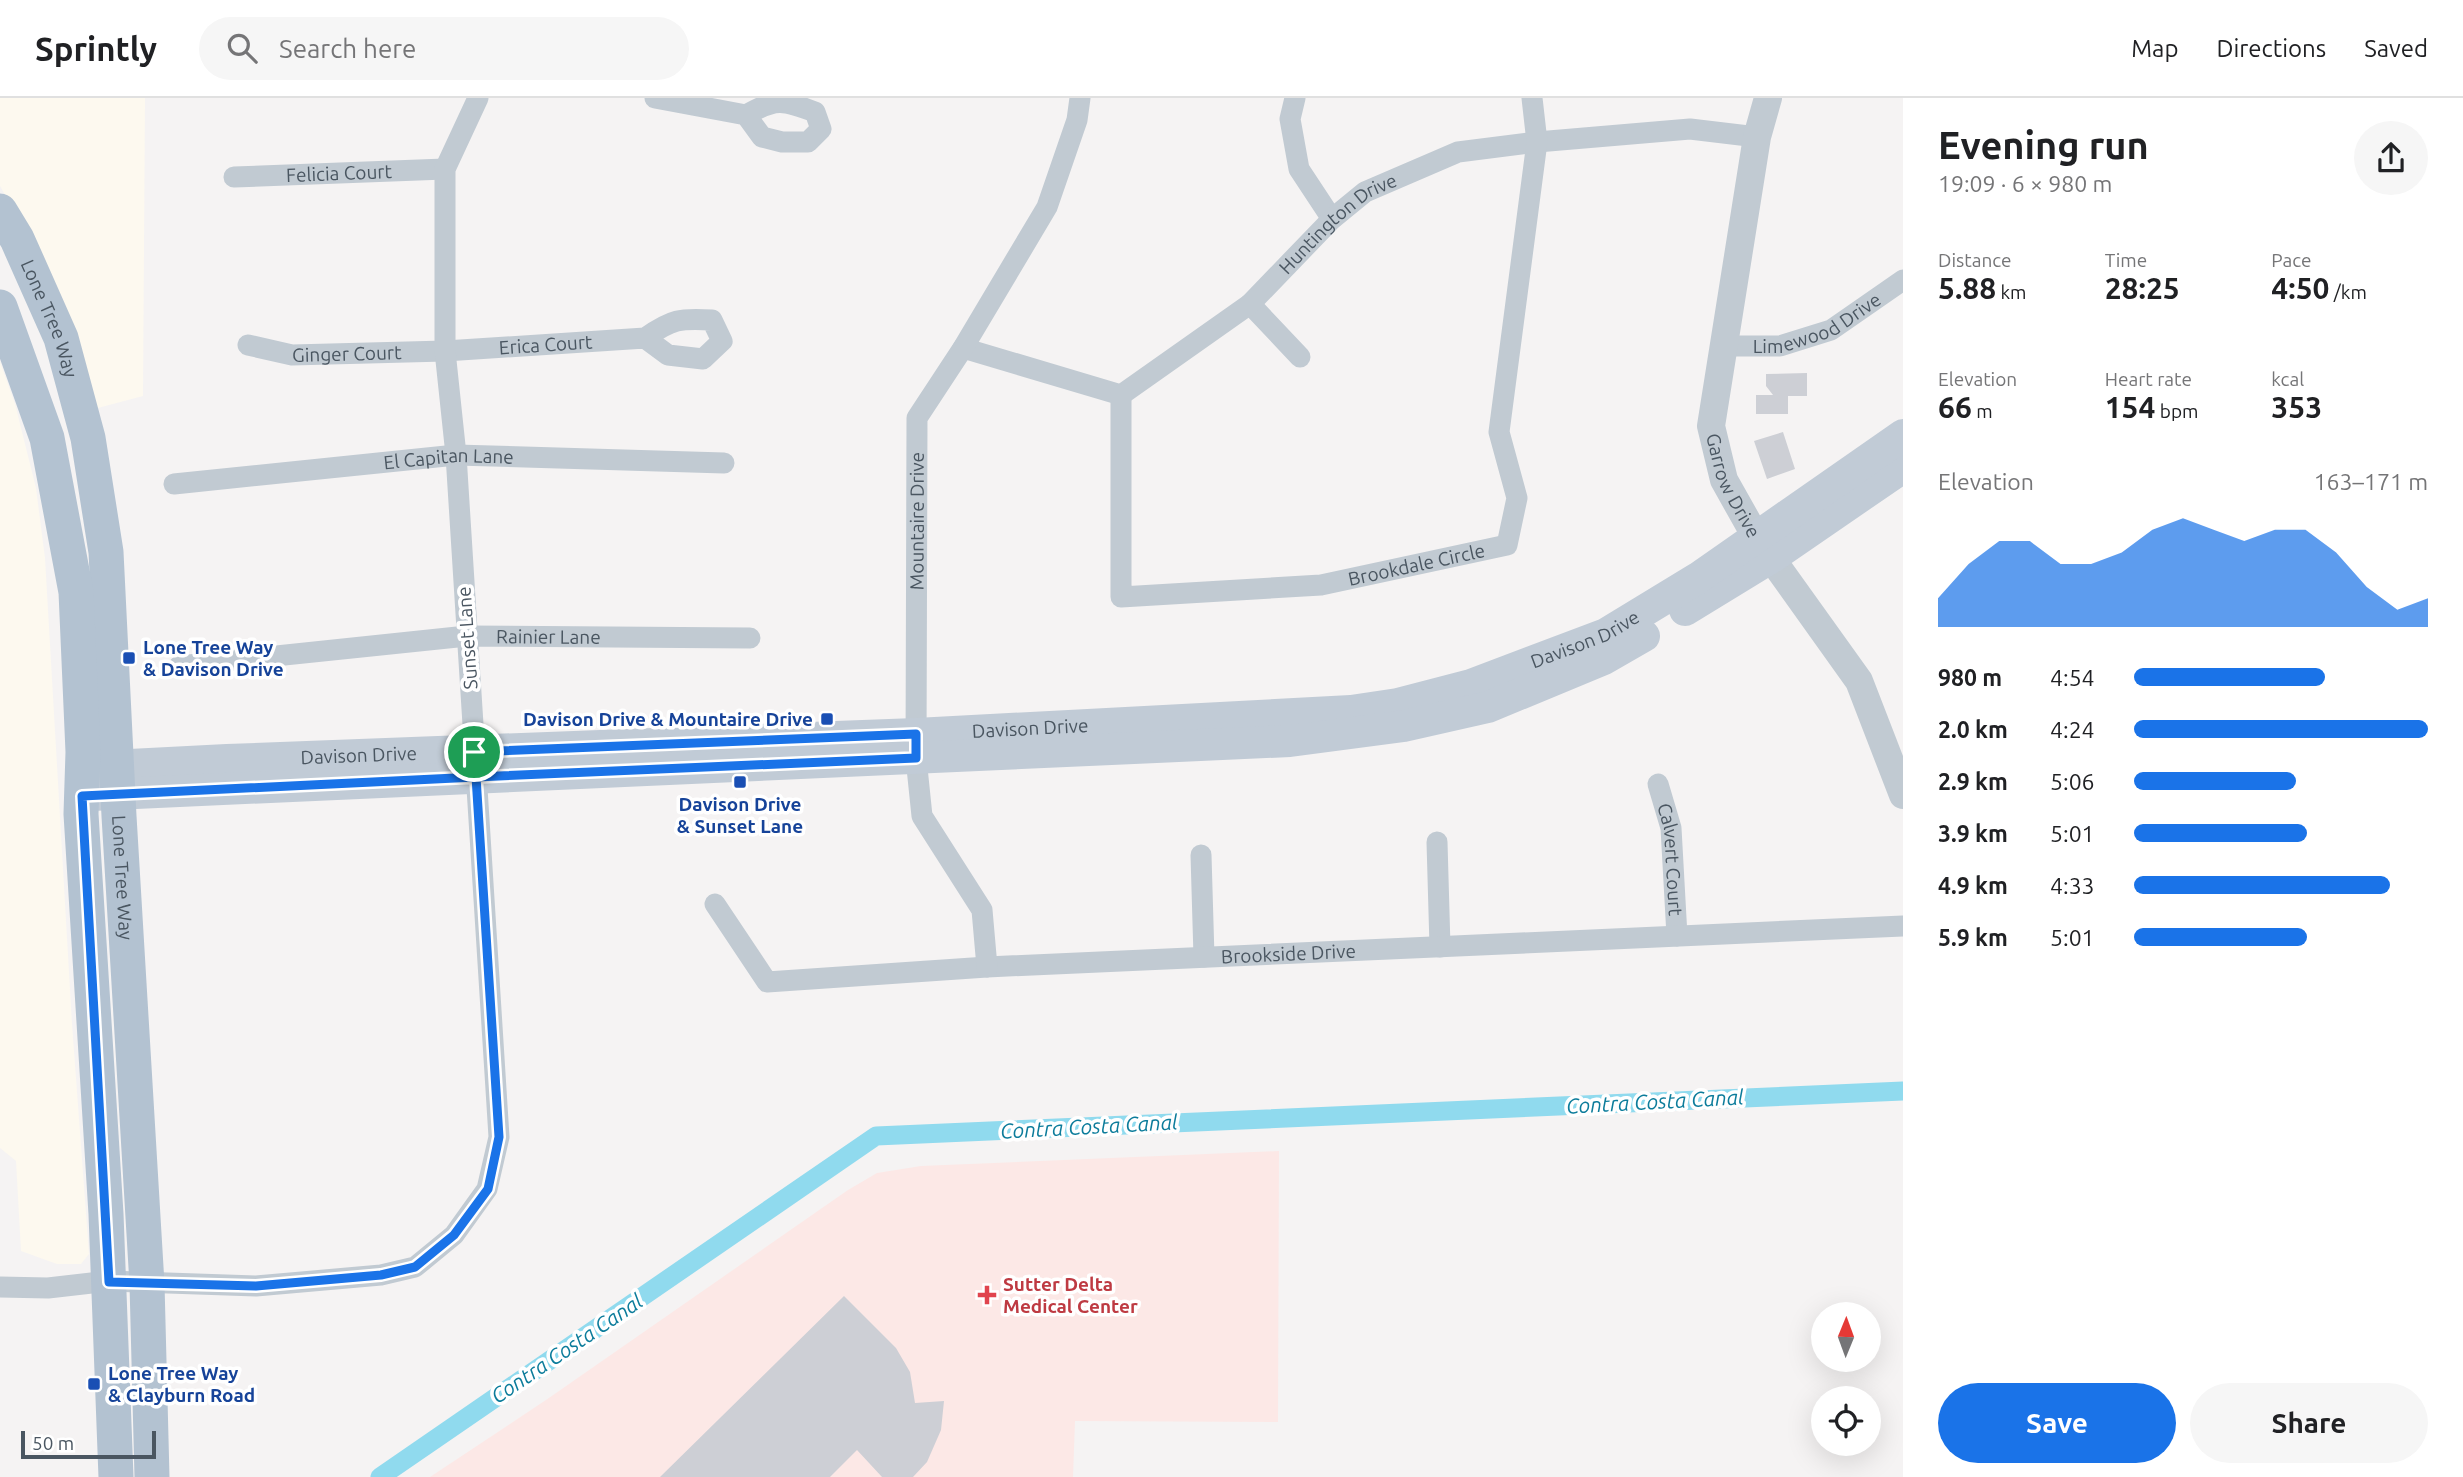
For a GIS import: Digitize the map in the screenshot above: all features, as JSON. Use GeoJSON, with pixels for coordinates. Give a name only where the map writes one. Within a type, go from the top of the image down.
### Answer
{"type":"FeatureCollection","features":[{"type":"Feature","properties":{"kind":"main road","name":"Lone Tree Way"},"geometry":{"type":"LineString","coordinates":[[0,211],[17,239],[61,338],[88,438],[106,552],[96,1042],[116,1477]]}},
{"type":"Feature","properties":{"kind":"main road","name":"Lone Tree Way"},"geometry":{"type":"LineString","coordinates":[[0,307],[47,438],[76,592],[138,1110],[147,1284],[152,1477]]}},
{"type":"Feature","properties":{"kind":"main road","name":"Davison Drive"},"geometry":{"type":"LineString","coordinates":[[100,781],[916,746],[1290,741],[1404,726],[1488,707],[1604,659],[1764,547],[1903,435]]}},
{"type":"Feature","properties":{"kind":"main road","name":"Davison Drive"},"geometry":{"type":"LineString","coordinates":[[1764,547],[1903,467]]}},
{"type":"Feature","properties":{"kind":"main road"},"geometry":{"type":"LineString","coordinates":[[96,1042],[114,1050],[120,1059],[121,1090],[127,1104],[138,1110]]}},
{"type":"Feature","properties":{"kind":"street","name":"Sunset Lane"},"geometry":{"type":"LineString","coordinates":[[0,1287],[48,1288],[109,1282],[256,1286],[381,1275],[415,1267],[454,1235],[488,1189],[499,1137],[456,455],[445,351],[445,169],[478,98]]}},
{"type":"Feature","properties":{"kind":"street"},"geometry":{"type":"LineString","coordinates":[[655,98],[746,115]]}},
{"type":"Feature","properties":{"kind":"street","name":"Mountaire Drive"},"geometry":{"type":"LineString","coordinates":[[987,967],[982,910],[922,816],[916,746],[916,418],[963,348],[1047,207],[1077,120],[1080,98]]}},
{"type":"Feature","properties":{"kind":"street"},"geometry":{"type":"LineString","coordinates":[[1295,98],[1290,119],[1299,169],[1332,219]]}},
{"type":"Feature","properties":{"kind":"street"},"geometry":{"type":"LineString","coordinates":[[1532,98],[1536,142]]}},
{"type":"Feature","properties":{"kind":"street","name":"Garrow Drive"},"geometry":{"type":"LineString","coordinates":[[1768,98],[1757,136],[1712,426],[1724,480],[1764,547],[1859,681],[1903,795]]}},
{"type":"Feature","properties":{"kind":"street","name":"Huntington Drive"},"geometry":{"type":"LineString","coordinates":[[1121,395],[1250,304],[1332,219],[1365,192],[1458,152],[1690,128],[1757,136]]}},
{"type":"Feature","properties":{"kind":"street","name":"Brookdale Circle"},"geometry":{"type":"LineString","coordinates":[[1121,395],[1121,597],[1321,585],[1507,545],[1517,498],[1499,432],[1536,142]]}},
{"type":"Feature","properties":{"kind":"street","name":"Felicia Court"},"geometry":{"type":"LineString","coordinates":[[234,177],[445,169]]}},
{"type":"Feature","properties":{"kind":"street","name":"Limewood Drive"},"geometry":{"type":"LineString","coordinates":[[1724,346],[1780,346],[1831,330],[1903,280]]}},
{"type":"Feature","properties":{"kind":"street"},"geometry":{"type":"LineString","coordinates":[[1250,304],[1300,357]]}},
{"type":"Feature","properties":{"kind":"street","name":"Erica Court"},"geometry":{"type":"LineString","coordinates":[[445,351],[645,338]]}},
{"type":"Feature","properties":{"kind":"street","name":"Ginger Court"},"geometry":{"type":"LineString","coordinates":[[248,345],[292,355],[445,351]]}},
{"type":"Feature","properties":{"kind":"street"},"geometry":{"type":"LineString","coordinates":[[963,348],[1121,395]]}},
{"type":"Feature","properties":{"kind":"street","name":"El Capitan Lane"},"geometry":{"type":"LineString","coordinates":[[174,484],[456,455],[724,463]]}},
{"type":"Feature","properties":{"kind":"street","name":"Rainier Lane"},"geometry":{"type":"LineString","coordinates":[[179,666],[467,636],[750,638]]}},
{"type":"Feature","properties":{"kind":"street","name":"Calvert Court"},"geometry":{"type":"LineString","coordinates":[[1658,784],[1671,828],[1677,936]]}},
{"type":"Feature","properties":{"kind":"street"},"geometry":{"type":"LineString","coordinates":[[1437,842],[1440,947]]}},
{"type":"Feature","properties":{"kind":"street"},"geometry":{"type":"LineString","coordinates":[[1201,855],[1203,957]]}},
{"type":"Feature","properties":{"kind":"street","name":"Brookside Drive"},"geometry":{"type":"LineString","coordinates":[[715,904],[767,982],[987,967],[1903,926]]}},
{"type":"Feature","properties":{"kind":"shaded area"},"geometry":{"type":"Polygon","coordinates":[[[0,98],[145,98],[143,396],[94,409],[23,227],[0,186],[0,98]]]}},
{"type":"Feature","properties":{"kind":"shaded area"},"geometry":{"type":"Polygon","coordinates":[[[0,362],[15,404],[36,488],[45,558],[72,1024],[89,1254],[81,1264],[57,1264],[21,1251],[16,1161],[0,1148],[0,362]]]}},
{"type":"Feature","properties":{"kind":"shaded area","name":"Sutter Delta Medical Center"},"geometry":{"type":"Polygon","coordinates":[[[1279,1151],[1278,1422],[1075,1421],[1073,1477],[430,1477],[546,1400],[848,1190],[877,1173],[921,1166],[1279,1151]]]}},
{"type":"Feature","properties":{"kind":"building"},"geometry":{"type":"Polygon","coordinates":[[[1807,373],[1807,396],[1788,396],[1788,414],[1756,414],[1756,395],[1773,395],[1766,386],[1766,374],[1807,373]]]}},
{"type":"Feature","properties":{"kind":"building"},"geometry":{"type":"Polygon","coordinates":[[[1783,432],[1795,469],[1767,479],[1754,441],[1783,432]]]}},
{"type":"Feature","properties":{"kind":"building"},"geometry":{"type":"Polygon","coordinates":[[[844,1296],[896,1348],[910,1372],[915,1403],[944,1401],[941,1430],[927,1462],[913,1477],[882,1477],[857,1450],[830,1477],[660,1477],[844,1296]]]}},
{"type":"Feature","properties":{"kind":"waterway","name":"Contra Costa Canal"},"geometry":{"type":"LineString","coordinates":[[380,1477],[876,1136],[1903,1091]]}},
{"type":"Feature","properties":{"kind":"place","name":"Lone Tree Way & Davison Drive"},"geometry":{"type":"Point","coordinates":[129,658]}},
{"type":"Feature","properties":{"kind":"place","name":"Davison Drive & Mountaire Drive"},"geometry":{"type":"Point","coordinates":[827,719]}},
{"type":"Feature","properties":{"kind":"place","name":"Davison Drive & Sunset Lane"},"geometry":{"type":"Point","coordinates":[740,782]}},
{"type":"Feature","properties":{"kind":"place","name":"Sutter Delta Medical Center"},"geometry":{"type":"Point","coordinates":[987,1295]}},
{"type":"Feature","properties":{"kind":"place","name":"Lone Tree Way & Clayburn Road"},"geometry":{"type":"Point","coordinates":[94,1384]}},
{"type":"Feature","properties":{"kind":"route"},"geometry":{"type":"LineString","coordinates":[[474,752],[476,777],[82,796],[109,1282],[256,1286],[381,1275],[415,1267],[454,1235],[488,1189],[499,1137],[476,777],[916,758],[916,734],[474,752]]}}]}
